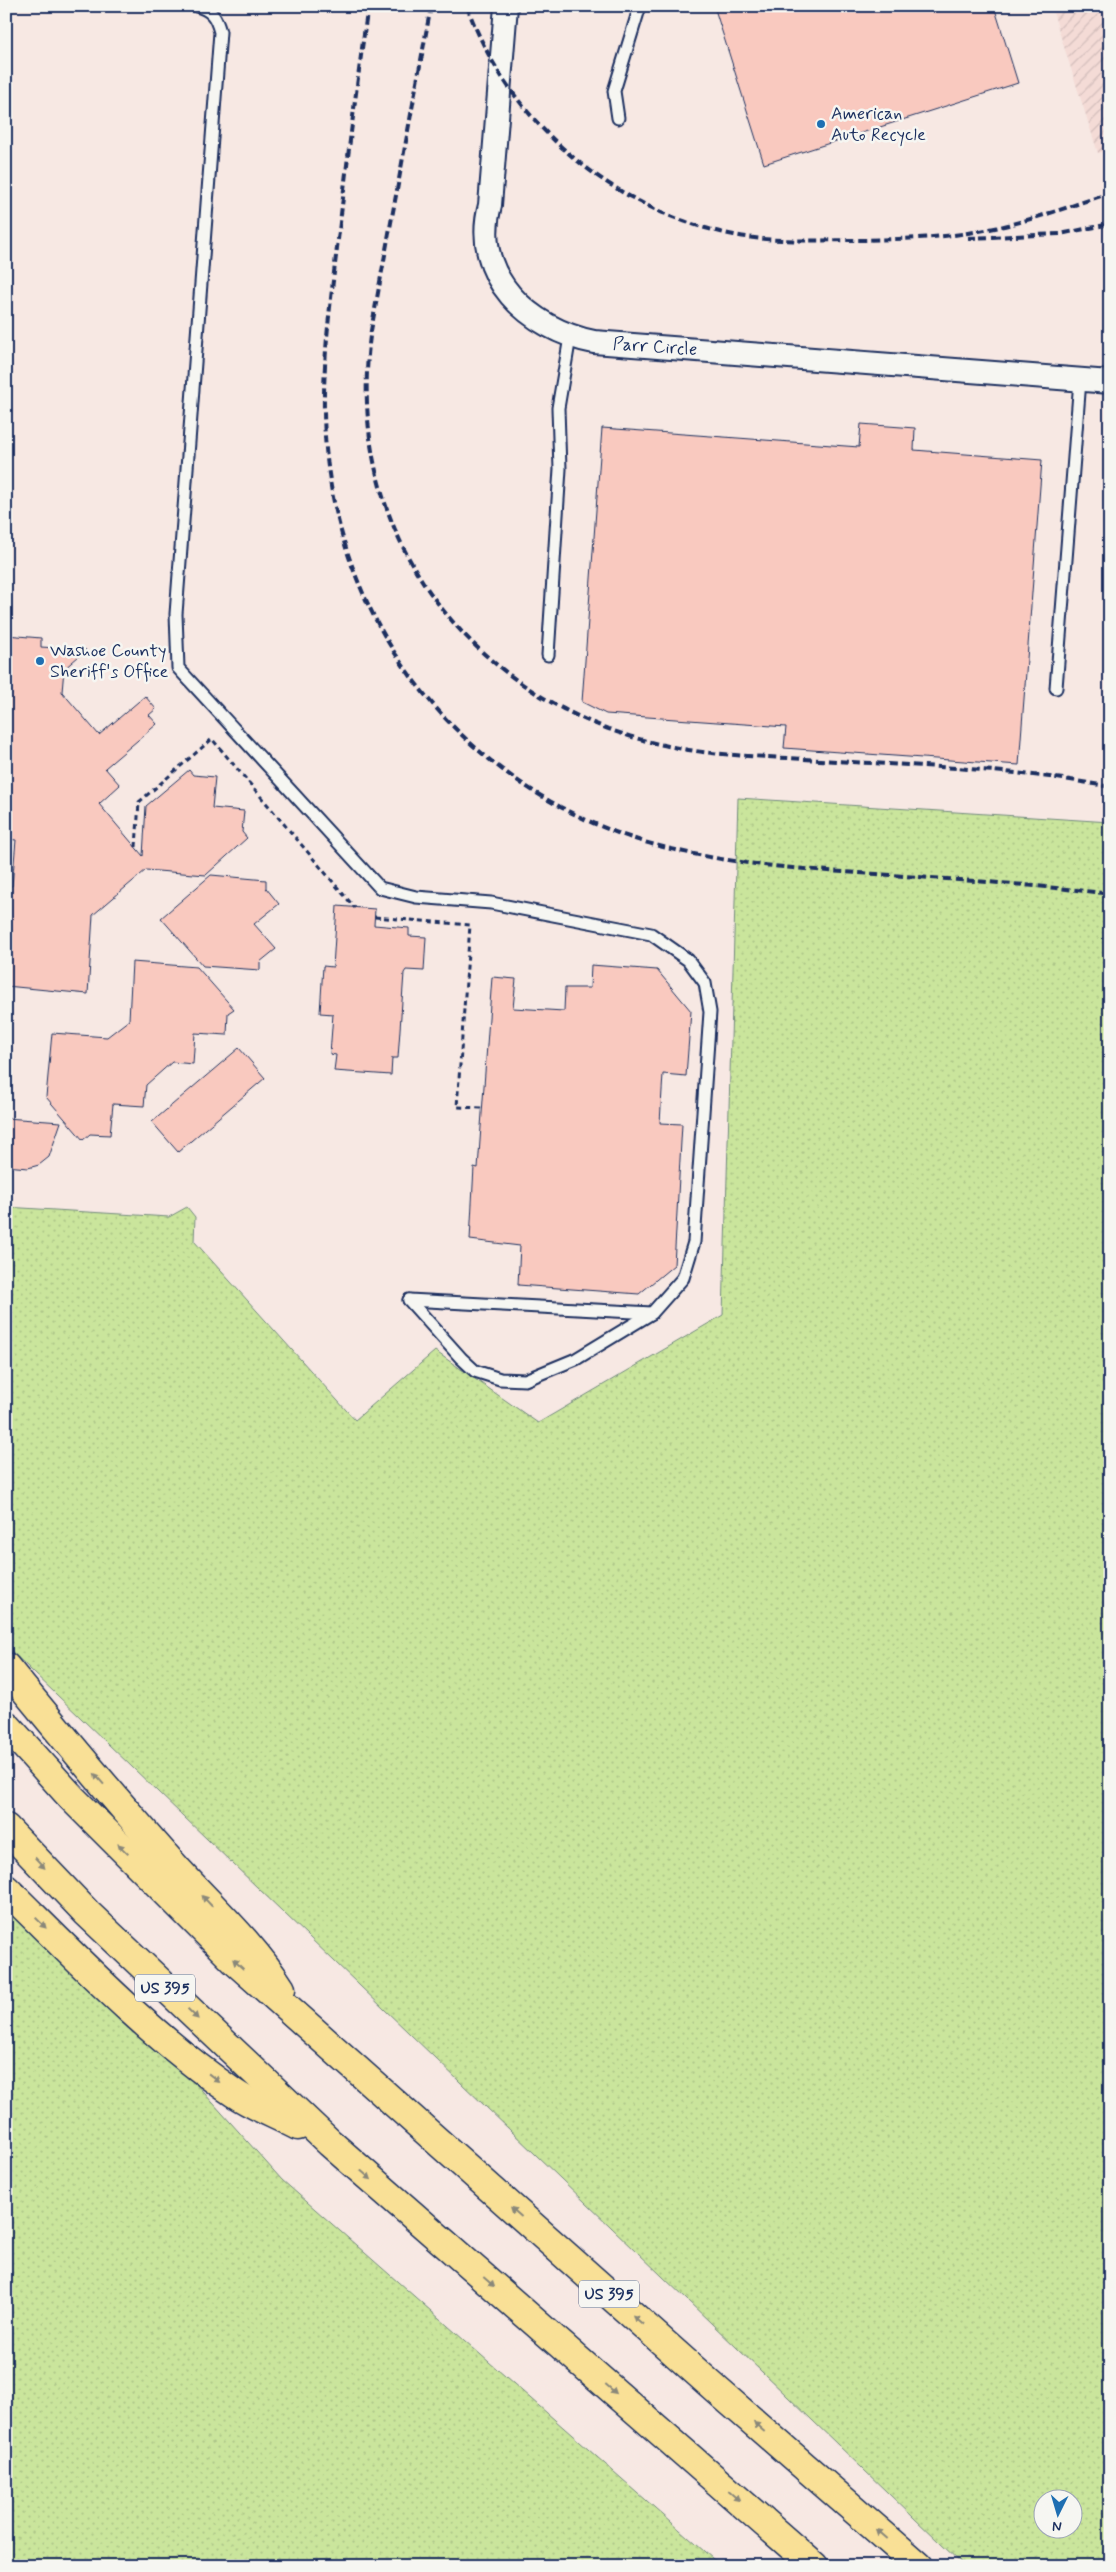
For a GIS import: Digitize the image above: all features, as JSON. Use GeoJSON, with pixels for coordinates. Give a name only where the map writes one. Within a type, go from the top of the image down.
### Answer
{"type":"FeatureCollection","features":[{"type":"Feature","properties":{"kind":"highway"},"geometry":{"type":"LineString","coordinates":[[6,1667],[56,1729],[162,1852],[266,1965],[300,2020]]}},
{"type":"Feature","properties":{"kind":"highway","name":"US 395"},"geometry":{"type":"LineString","coordinates":[[6,1725],[72,1798],[234,1961],[719,2392],[919,2566]]}},
{"type":"Feature","properties":{"kind":"highway","name":"US 395"},"geometry":{"type":"LineString","coordinates":[[6,1828],[87,1913],[330,2143],[814,2566]]}},
{"type":"Feature","properties":{"kind":"highway"},"geometry":{"type":"LineString","coordinates":[[6,1889],[66,1948],[162,2037],[234,2093],[330,2143]]}},
{"type":"Feature","properties":{"kind":"street","name":"Parr Circle"},"geometry":{"type":"LineString","coordinates":[[506,6],[490,204],[485,225],[488,251],[497,274],[511,297],[528,314],[548,328],[570,337],[594,342],[1110,382]]}},
{"type":"Feature","properties":{"kind":"lane"},"geometry":{"type":"LineString","coordinates":[[196,6],[206,8],[216,17],[220,32],[176,614],[178,668],[380,888],[416,898],[491,903],[651,934],[688,960],[705,982],[710,1012],[694,1242],[683,1278],[652,1312],[576,1359],[525,1380],[500,1379],[475,1371],[409,1300],[652,1312]]}},
{"type":"Feature","properties":{"kind":"lane"},"geometry":{"type":"LineString","coordinates":[[618,118],[614,91],[640,6]]}},
{"type":"Feature","properties":{"kind":"lane"},"geometry":{"type":"LineString","coordinates":[[548,655],[560,468],[558,408],[570,337]]}},
{"type":"Feature","properties":{"kind":"lane"},"geometry":{"type":"LineString","coordinates":[[1056,688],[1080,380]]}},
{"type":"Feature","properties":{"kind":"path"},"geometry":{"type":"LineString","coordinates":[[136,847],[139,802],[212,739],[355,908]]}},
{"type":"Feature","properties":{"kind":"path"},"geometry":{"type":"LineString","coordinates":[[375,917],[470,925],[457,1107],[482,1108]]}},
{"type":"Feature","properties":{"kind":"shaded area"},"geometry":{"type":"Polygon","coordinates":[[[1051,6],[1110,6],[1110,150],[1098,153],[1051,6]]]}},
{"type":"Feature","properties":{"kind":"green space"},"geometry":{"type":"Polygon","coordinates":[[[738,798],[1110,822],[1110,2566],[964,2566],[6,1646],[6,1207],[169,1217],[187,1207],[195,1217],[194,1241],[355,1420],[435,1351],[538,1423],[723,1315],[738,798]]]}},
{"type":"Feature","properties":{"kind":"green space"},"geometry":{"type":"Polygon","coordinates":[[[6,1872],[282,2180],[721,2566],[6,2566],[6,1872]]]}},
{"type":"Feature","properties":{"kind":"building","name":"American Auto Recycle"},"geometry":{"type":"Polygon","coordinates":[[[714,6],[994,6],[1018,83],[764,164],[714,6]]]}},
{"type":"Feature","properties":{"kind":"building"},"geometry":{"type":"Polygon","coordinates":[[[861,424],[915,428],[914,450],[1042,460],[1019,765],[784,748],[786,727],[606,714],[582,702],[602,428],[859,447],[861,424]]]}},
{"type":"Feature","properties":{"kind":"building"},"geometry":{"type":"Polygon","coordinates":[[[6,635],[41,638],[41,647],[86,650],[64,669],[62,692],[99,735],[145,696],[156,709],[149,715],[157,724],[105,768],[120,785],[99,804],[143,856],[146,806],[189,770],[193,775],[215,777],[212,808],[244,811],[242,832],[247,838],[206,875],[146,870],[93,915],[88,994],[6,986],[6,886],[12,886],[16,840],[6,839],[6,635]]]}},
{"type":"Feature","properties":{"kind":"building"},"geometry":{"type":"Polygon","coordinates":[[[211,875],[266,880],[266,888],[279,904],[254,924],[276,949],[260,962],[260,970],[203,966],[161,918],[211,875]]]}},
{"type":"Feature","properties":{"kind":"building"},"geometry":{"type":"Polygon","coordinates":[[[337,906],[375,909],[374,925],[409,928],[409,936],[426,937],[424,971],[406,970],[404,973],[398,1058],[392,1058],[391,1075],[334,1071],[336,1055],[330,1054],[333,1014],[320,1013],[323,966],[333,967],[337,906]]]}},
{"type":"Feature","properties":{"kind":"building"},"geometry":{"type":"Polygon","coordinates":[[[132,962],[197,967],[234,1009],[228,1013],[227,1035],[195,1033],[193,1064],[172,1062],[146,1085],[144,1106],[113,1104],[110,1135],[90,1134],[83,1140],[46,1097],[52,1033],[107,1037],[129,1020],[132,962]]]}},
{"type":"Feature","properties":{"kind":"building"},"geometry":{"type":"Polygon","coordinates":[[[591,965],[657,970],[691,1011],[686,1076],[663,1074],[660,1123],[682,1124],[674,1265],[639,1294],[518,1285],[520,1246],[470,1240],[474,1167],[478,1168],[492,977],[516,979],[513,1008],[564,1011],[565,988],[590,988],[591,965]]]}},
{"type":"Feature","properties":{"kind":"building"},"geometry":{"type":"Polygon","coordinates":[[[239,1048],[265,1078],[178,1152],[152,1122],[239,1048]]]}},
{"type":"Feature","properties":{"kind":"building"},"geometry":{"type":"Polygon","coordinates":[[[6,1118],[61,1122],[49,1157],[39,1165],[28,1168],[6,1166],[6,1118]]]}},
{"type":"Feature","properties":{"kind":"railway"},"geometry":{"type":"LineString","coordinates":[[368,6],[328,322],[324,389],[327,458],[334,503],[346,547],[362,590],[381,630],[405,669],[433,705],[465,738],[487,757],[534,791],[559,806],[612,831],[667,848],[719,859],[772,866],[1023,885],[1110,894]]}},
{"type":"Feature","properties":{"kind":"railway"},"geometry":{"type":"LineString","coordinates":[[431,6],[370,336],[367,368],[369,432],[374,464],[382,494],[406,554],[423,582],[471,642],[531,690],[564,709],[599,725],[636,738],[673,747],[721,754],[996,771],[1072,780],[1110,787]]}},
{"type":"Feature","properties":{"kind":"railway"},"geometry":{"type":"LineString","coordinates":[[467,6],[485,48],[509,87],[538,123],[570,155],[607,183],[647,205],[689,223],[750,238],[814,241],[926,238],[1005,226],[1110,193]]}},
{"type":"Feature","properties":{"kind":"railway"},"geometry":{"type":"LineString","coordinates":[[968,238],[1060,234],[1110,224]]}},
{"type":"Feature","properties":{"kind":"place","name":"American Auto Recycle"},"geometry":{"type":"Point","coordinates":[821,124]}},
{"type":"Feature","properties":{"kind":"place","name":"Washoe County Sheriff's Office"},"geometry":{"type":"Point","coordinates":[40,661]}}]}
